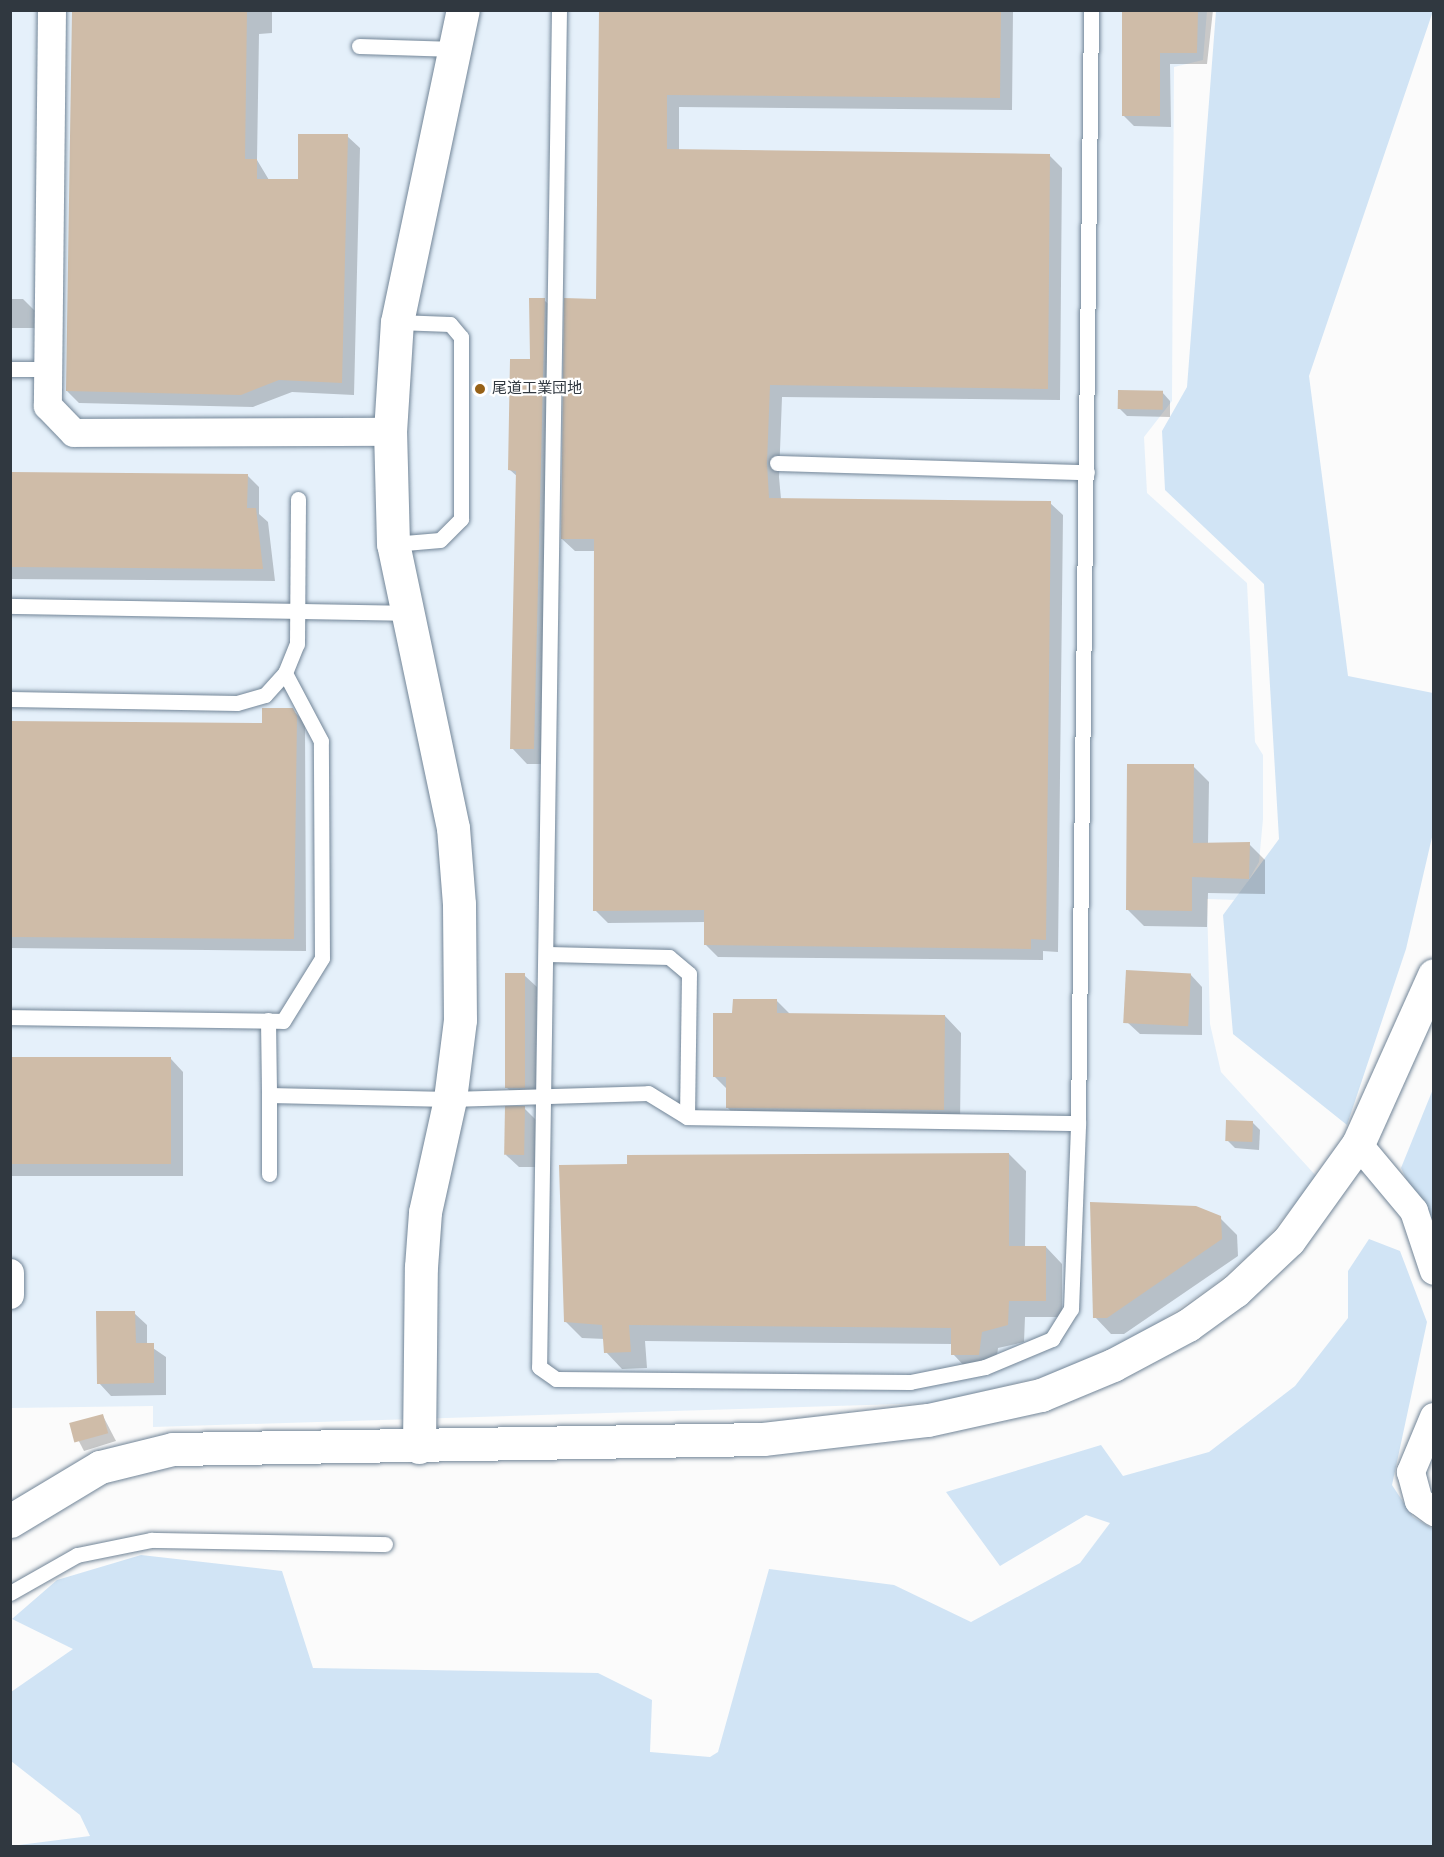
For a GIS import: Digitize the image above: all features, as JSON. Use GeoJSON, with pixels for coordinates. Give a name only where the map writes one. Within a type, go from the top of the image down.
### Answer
{"type":"FeatureCollection","features":[{"type":"Feature","properties":{"kind":"street"},"geometry":{"type":"LineString","coordinates":[[51,10],[48,406],[74,433],[390,432]]}},
{"type":"Feature","properties":{"kind":"street"},"geometry":{"type":"LineString","coordinates":[[419,1447],[425,1212],[450,1099],[460,1020],[453,828],[393,544],[390,432],[397,322],[463,10]]}},
{"type":"Feature","properties":{"kind":"street"},"geometry":{"type":"LineString","coordinates":[[13,1511],[100,1467],[173,1449],[419,1447],[764,1438],[928,1419],[1041,1395],[1113,1365],[1188,1325],[1235,1291],[1289,1240],[1358,1144],[1434,975]]}},
{"type":"Feature","properties":{"kind":"street"},"geometry":{"type":"LineString","coordinates":[[1358,1144],[1414,1211],[1434,1270]]}},
{"type":"Feature","properties":{"kind":"street"},"geometry":{"type":"LineString","coordinates":[[10,1274],[10,1295]]}},
{"type":"Feature","properties":{"kind":"street"},"geometry":{"type":"LineString","coordinates":[[1434,1417],[1411,1472],[1419,1501],[1434,1512]]}},
{"type":"Feature","properties":{"kind":"lane"},"geometry":{"type":"LineString","coordinates":[[559,10],[546,1093],[539,1367],[556,1379],[910,1382],[985,1366],[1052,1339],[1071,1309],[1078,1123],[1091,10]]}},
{"type":"Feature","properties":{"kind":"lane"},"geometry":{"type":"LineString","coordinates":[[358,46],[456,49]]}},
{"type":"Feature","properties":{"kind":"lane"},"geometry":{"type":"LineString","coordinates":[[393,544],[440,540],[461,519],[461,337],[450,324],[397,322]]}},
{"type":"Feature","properties":{"kind":"lane"},"geometry":{"type":"LineString","coordinates":[[10,369],[48,369]]}},
{"type":"Feature","properties":{"kind":"lane"},"geometry":{"type":"LineString","coordinates":[[777,463],[1087,472]]}},
{"type":"Feature","properties":{"kind":"lane"},"geometry":{"type":"LineString","coordinates":[[10,699],[237,703],[265,695],[285,673],[297,644],[298,499]]}},
{"type":"Feature","properties":{"kind":"lane"},"geometry":{"type":"LineString","coordinates":[[10,606],[408,613]]}},
{"type":"Feature","properties":{"kind":"lane"},"geometry":{"type":"LineString","coordinates":[[10,1017],[283,1021],[322,958],[321,741],[285,673]]}},
{"type":"Feature","properties":{"kind":"lane"},"geometry":{"type":"LineString","coordinates":[[548,954],[669,957],[689,974],[687,1117]]}},
{"type":"Feature","properties":{"kind":"lane"},"geometry":{"type":"LineString","coordinates":[[268,1020],[269,1174]]}},
{"type":"Feature","properties":{"kind":"lane"},"geometry":{"type":"LineString","coordinates":[[269,1095],[450,1099],[546,1093],[648,1093],[687,1117],[1078,1123]]}},
{"type":"Feature","properties":{"kind":"lane"},"geometry":{"type":"LineString","coordinates":[[10,1593],[77,1556],[140,1542],[385,1544]]}},
{"type":"Feature","properties":{"kind":"shaded area","name":"尾道工業団地"},"geometry":{"type":"Polygon","coordinates":[[[10,11],[1207,11],[1203,60],[1174,67],[1172,401],[1144,437],[1147,493],[1247,583],[1255,742],[1263,755],[1263,819],[1259,862],[1237,900],[1207,899],[1210,1024],[1221,1072],[1318,1178],[1260,1245],[1215,1284],[1142,1334],[1051,1375],[933,1403],[153,1427],[153,1406],[11,1408],[10,11]]]}},
{"type":"Feature","properties":{"kind":"shaded area"},"geometry":{"type":"Polygon","coordinates":[[[1216,11],[1433,11],[1309,376],[1348,676],[1433,693],[1433,833],[1406,949],[1347,1125],[1233,1034],[1223,915],[1279,839],[1264,584],[1165,490],[1162,431],[1187,387],[1216,11]]]}},
{"type":"Feature","properties":{"kind":"shaded area"},"geometry":{"type":"Polygon","coordinates":[[[1433,1089],[1433,1235],[1401,1168],[1433,1089]]]}},
{"type":"Feature","properties":{"kind":"shaded area"},"geometry":{"type":"Polygon","coordinates":[[[1369,1239],[1400,1251],[1427,1322],[1392,1485],[1413,1517],[1433,1529],[1433,1846],[11,1846],[90,1836],[80,1815],[11,1761],[11,1692],[73,1649],[12,1619],[57,1580],[141,1555],[282,1571],[313,1668],[598,1673],[652,1700],[650,1752],[710,1757],[718,1752],[769,1569],[894,1585],[971,1622],[1080,1563],[1110,1523],[1086,1515],[1000,1566],[946,1492],[1101,1445],[1123,1476],[1209,1452],[1295,1386],[1348,1318],[1348,1271],[1369,1239]]]}},
{"type":"Feature","properties":{"kind":"building"},"geometry":{"type":"Polygon","coordinates":[[[72,10],[247,10],[245,159],[257,159],[257,179],[298,179],[298,134],[348,134],[342,383],[279,380],[241,395],[66,391],[72,10]]]}},
{"type":"Feature","properties":{"kind":"building"},"geometry":{"type":"Polygon","coordinates":[[[599,10],[1001,10],[1000,98],[667,95],[667,149],[1050,154],[1048,389],[770,385],[767,463],[769,498],[1051,501],[1046,940],[1031,939],[1031,949],[704,945],[704,910],[593,911],[594,539],[561,539],[564,298],[596,299],[599,10]]]}},
{"type":"Feature","properties":{"kind":"building"},"geometry":{"type":"Polygon","coordinates":[[[1122,10],[1198,10],[1197,53],[1160,53],[1160,116],[1122,116],[1122,10]]]}},
{"type":"Feature","properties":{"kind":"building"},"geometry":{"type":"Polygon","coordinates":[[[529,298],[545,298],[534,749],[510,749],[516,471],[508,470],[510,359],[530,359],[529,298]]]}},
{"type":"Feature","properties":{"kind":"building"},"geometry":{"type":"Polygon","coordinates":[[[1118,390],[1163,391],[1163,410],[1118,409],[1118,390]]]}},
{"type":"Feature","properties":{"kind":"building"},"geometry":{"type":"Polygon","coordinates":[[[10,472],[248,474],[247,508],[256,508],[263,569],[10,567],[10,472]]]}},
{"type":"Feature","properties":{"kind":"building"},"geometry":{"type":"Polygon","coordinates":[[[262,708],[293,708],[297,716],[294,939],[10,937],[10,721],[262,723],[262,708]]]}},
{"type":"Feature","properties":{"kind":"building"},"geometry":{"type":"Polygon","coordinates":[[[1127,764],[1194,764],[1193,843],[1250,842],[1249,879],[1192,877],[1192,911],[1126,910],[1127,764]]]}},
{"type":"Feature","properties":{"kind":"building"},"geometry":{"type":"Polygon","coordinates":[[[1126,970],[1191,973],[1188,1026],[1123,1023],[1126,970]]]}},
{"type":"Feature","properties":{"kind":"building"},"geometry":{"type":"Polygon","coordinates":[[[505,973],[525,973],[525,1088],[505,1088],[505,973]]]}},
{"type":"Feature","properties":{"kind":"building"},"geometry":{"type":"Polygon","coordinates":[[[733,999],[777,999],[777,1013],[945,1015],[944,1110],[726,1108],[726,1077],[713,1077],[713,1013],[732,1013],[733,999]]]}},
{"type":"Feature","properties":{"kind":"building"},"geometry":{"type":"Polygon","coordinates":[[[10,1057],[171,1057],[171,1164],[10,1164],[10,1057]]]}},
{"type":"Feature","properties":{"kind":"building"},"geometry":{"type":"Polygon","coordinates":[[[505,1106],[525,1106],[524,1155],[504,1155],[505,1106]]]}},
{"type":"Feature","properties":{"kind":"building"},"geometry":{"type":"Polygon","coordinates":[[[1226,1120],[1253,1121],[1252,1142],[1225,1141],[1226,1120]]]}},
{"type":"Feature","properties":{"kind":"building"},"geometry":{"type":"Polygon","coordinates":[[[1009,1153],[1009,1246],[1046,1246],[1046,1301],[1009,1301],[1008,1325],[982,1332],[979,1355],[951,1355],[951,1328],[629,1325],[631,1352],[604,1353],[602,1325],[564,1322],[559,1165],[627,1164],[627,1155],[1009,1153]]]}},
{"type":"Feature","properties":{"kind":"building"},"geometry":{"type":"Polygon","coordinates":[[[1090,1202],[1196,1206],[1221,1216],[1222,1239],[1107,1318],[1093,1318],[1090,1202]]]}},
{"type":"Feature","properties":{"kind":"building"},"geometry":{"type":"Polygon","coordinates":[[[96,1311],[135,1311],[136,1343],[154,1343],[154,1383],[97,1384],[96,1311]]]}},
{"type":"Feature","properties":{"kind":"building"},"geometry":{"type":"Polygon","coordinates":[[[103,1414],[108,1433],[74,1442],[69,1423],[103,1414]]]}},
{"type":"Feature","properties":{"kind":"place","name":"尾道工業団地"},"geometry":{"type":"Point","coordinates":[480,389]}}]}
